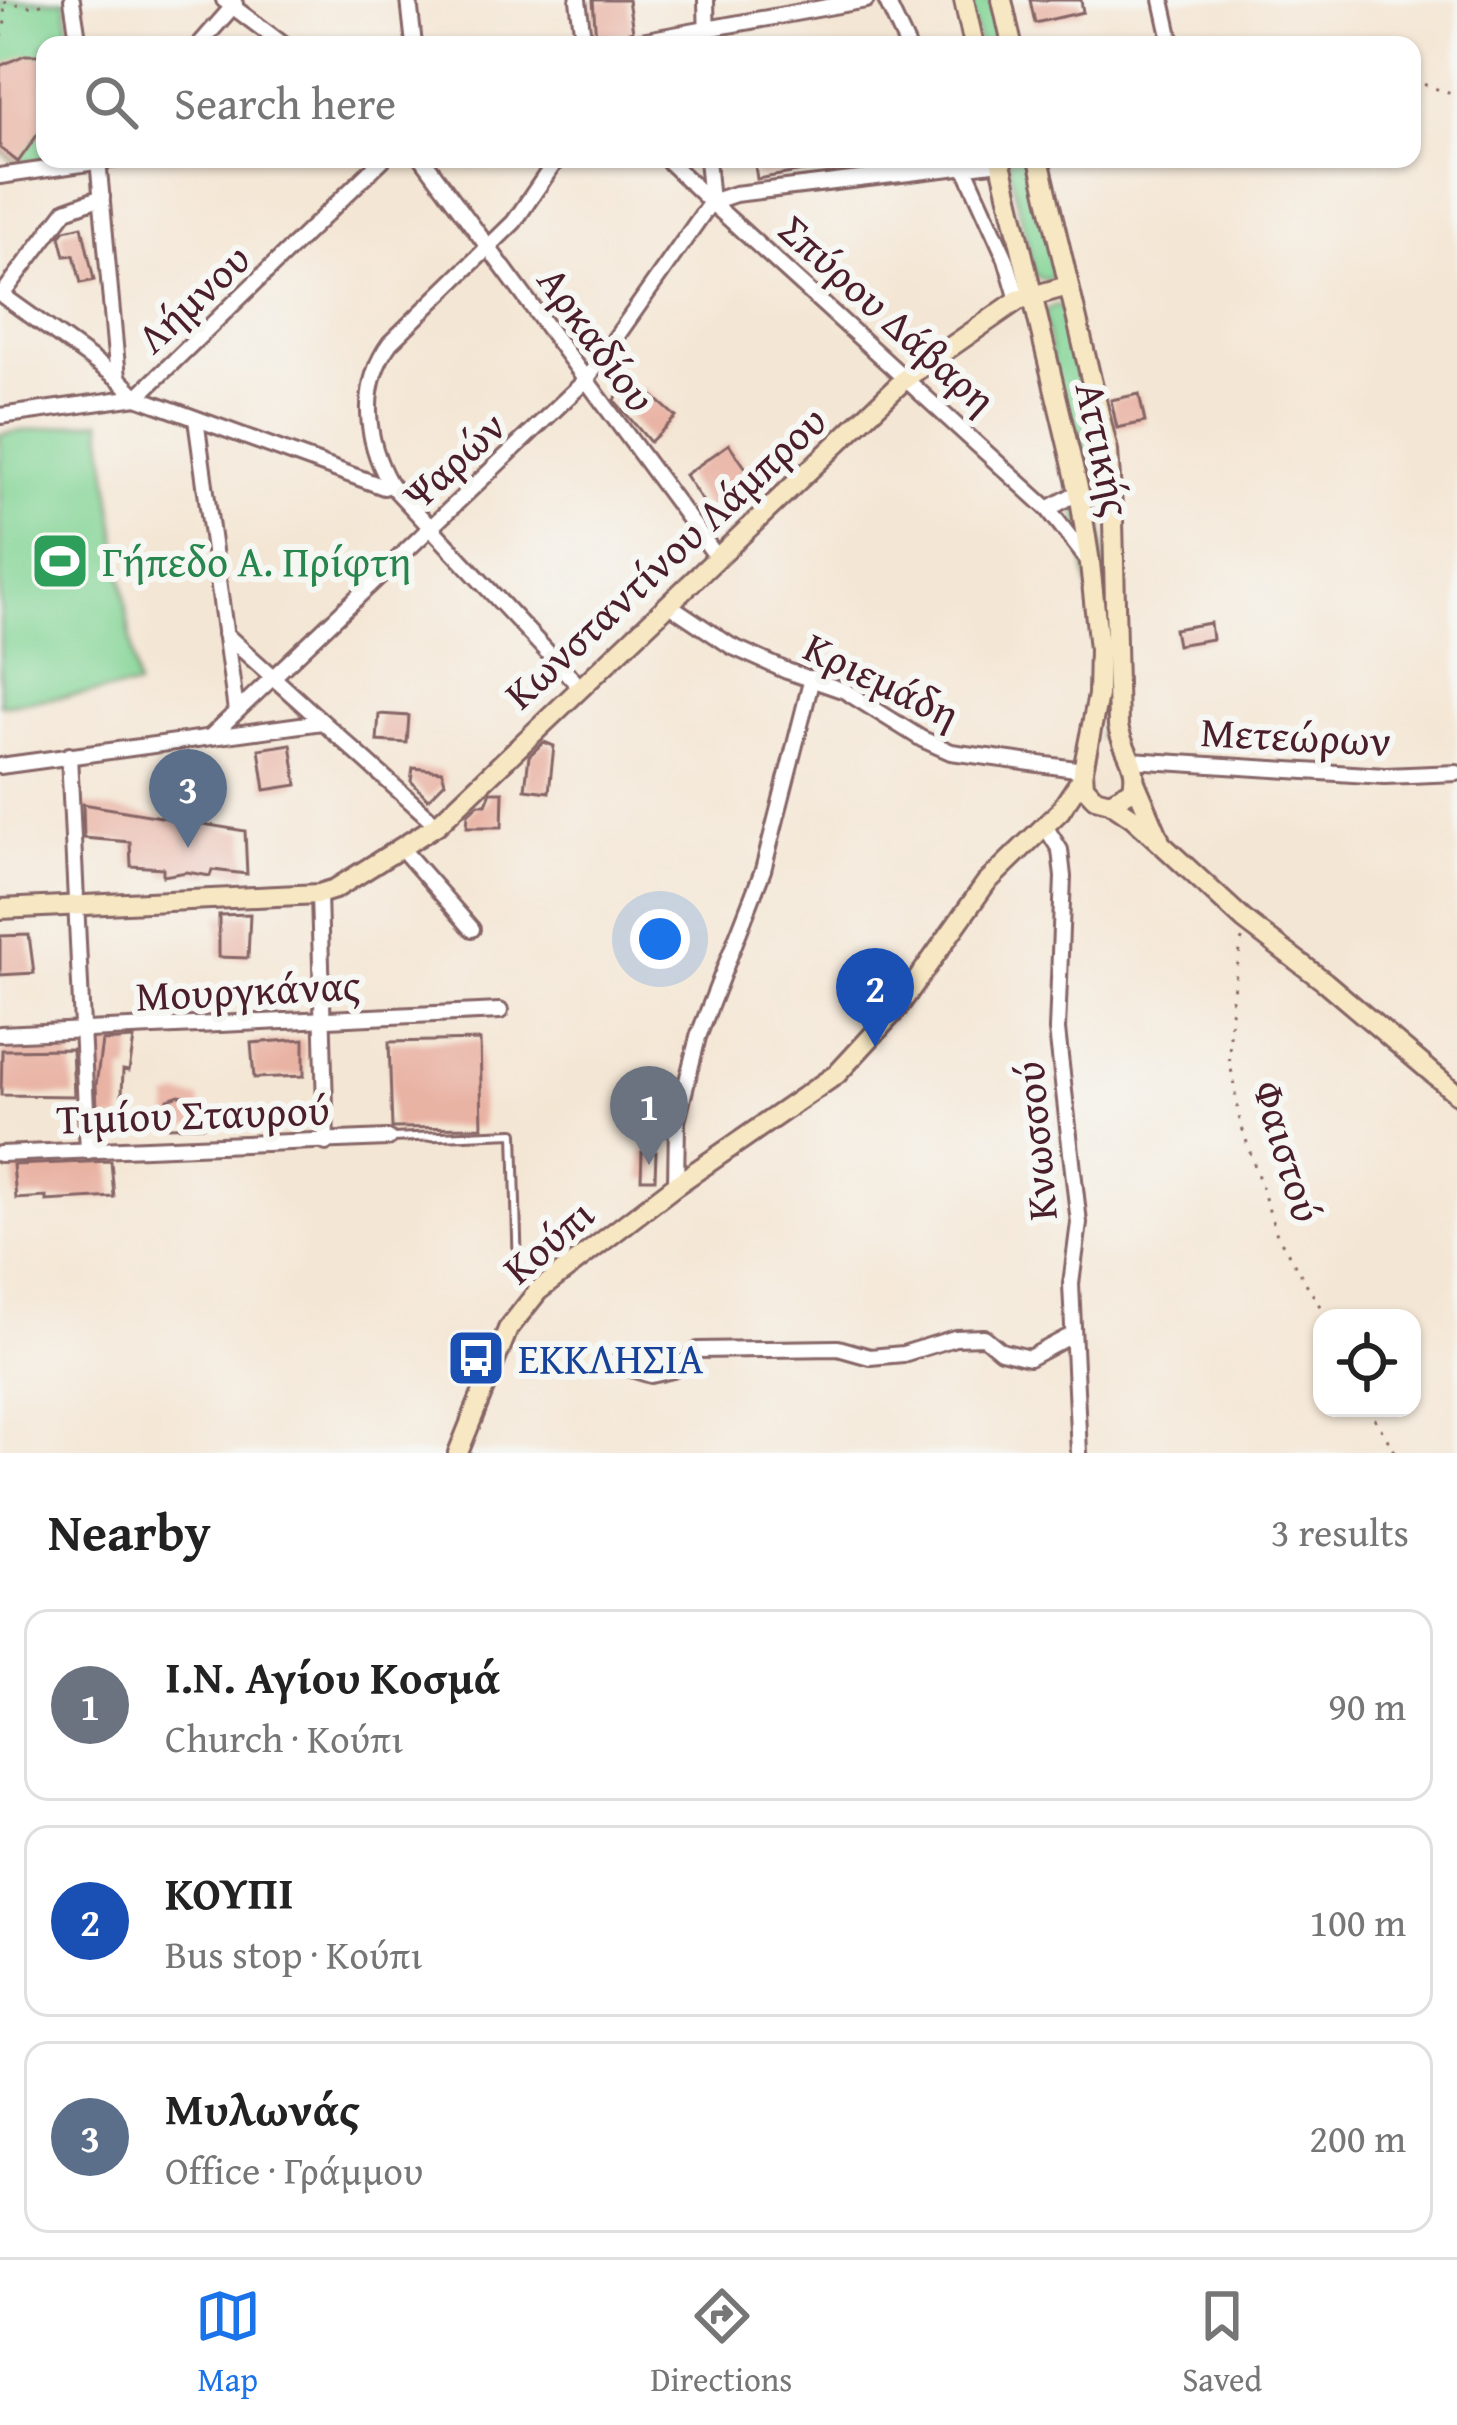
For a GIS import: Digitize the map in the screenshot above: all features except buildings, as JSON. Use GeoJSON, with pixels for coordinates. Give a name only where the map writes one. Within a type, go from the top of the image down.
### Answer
{"type":"FeatureCollection","features":[{"type":"Feature","properties":{"kind":"main road"},"geometry":{"type":"LineString","coordinates":[[964,0],[972,36]]}},
{"type":"Feature","properties":{"kind":"main road"},"geometry":{"type":"LineString","coordinates":[[1002,0],[1010,36]]}},
{"type":"Feature","properties":{"kind":"main road","name":"Αττικής"},"geometry":{"type":"LineString","coordinates":[[1002,168],[1026,297],[1079,492],[1090,563],[1099,672],[1084,769]]}},
{"type":"Feature","properties":{"kind":"main road","name":"Αττικής"},"geometry":{"type":"LineString","coordinates":[[1041,168],[1108,451],[1118,726],[1129,758]]}},
{"type":"Feature","properties":{"kind":"main road","name":"Κωνσταντίνου Λάμπρου"},"geometry":{"type":"LineString","coordinates":[[319,893],[335,889],[436,825],[906,378],[1026,297],[1068,286]]}},
{"type":"Feature","properties":{"kind":"main road"},"geometry":{"type":"LineString","coordinates":[[1045,826],[1070,799],[1084,769],[1106,748],[1129,758],[1160,840],[1176,862]]}},
{"type":"Feature","properties":{"kind":"main road"},"geometry":{"type":"LineString","coordinates":[[1084,769],[1088,793],[1132,818],[1244,920],[1457,1094]]}},
{"type":"Feature","properties":{"kind":"main road"},"geometry":{"type":"LineString","coordinates":[[1045,826],[1076,808],[1126,796],[1135,782]]}},
{"type":"Feature","properties":{"kind":"main road","name":"Κούπι"},"geometry":{"type":"LineString","coordinates":[[458,1453],[508,1329],[538,1291],[676,1185],[811,1095],[859,1053],[896,1010],[986,884],[1045,826]]}},
{"type":"Feature","properties":{"kind":"main road"},"geometry":{"type":"LineString","coordinates":[[0,909],[319,893]]}},
{"type":"Feature","properties":{"kind":"street"},"geometry":{"type":"LineString","coordinates":[[72,0],[78,36]]}},
{"type":"Feature","properties":{"kind":"street"},"geometry":{"type":"LineString","coordinates":[[409,0],[412,36]]}},
{"type":"Feature","properties":{"kind":"street"},"geometry":{"type":"LineString","coordinates":[[578,0],[583,36]]}},
{"type":"Feature","properties":{"kind":"street"},"geometry":{"type":"LineString","coordinates":[[706,0],[707,36]]}},
{"type":"Feature","properties":{"kind":"street"},"geometry":{"type":"LineString","coordinates":[[711,36],[866,0]]}},
{"type":"Feature","properties":{"kind":"street"},"geometry":{"type":"LineString","coordinates":[[886,0],[903,36]]}},
{"type":"Feature","properties":{"kind":"street"},"geometry":{"type":"LineString","coordinates":[[1162,0],[1170,36]]}},
{"type":"Feature","properties":{"kind":"street"},"geometry":{"type":"LineString","coordinates":[[206,36],[231,2],[273,36]]}},
{"type":"Feature","properties":{"kind":"street"},"geometry":{"type":"LineString","coordinates":[[0,176],[49,168]]}},
{"type":"Feature","properties":{"kind":"street"},"geometry":{"type":"LineString","coordinates":[[99,168],[118,378]]}},
{"type":"Feature","properties":{"kind":"street","name":"Λήμνου"},"geometry":{"type":"LineString","coordinates":[[137,397],[374,168]]}},
{"type":"Feature","properties":{"kind":"street","name":"Αρκαδίου"},"geometry":{"type":"LineString","coordinates":[[430,168],[717,557]]}},
{"type":"Feature","properties":{"kind":"street"},"geometry":{"type":"LineString","coordinates":[[551,168],[514,222],[376,362],[368,424],[374,456],[391,484],[579,686]]}},
{"type":"Feature","properties":{"kind":"street","name":"Σπύρου Δάβαρη"},"geometry":{"type":"LineString","coordinates":[[675,168],[1048,509],[1090,563]]}},
{"type":"Feature","properties":{"kind":"street"},"geometry":{"type":"LineString","coordinates":[[708,168],[711,202],[735,194],[925,168]]}},
{"type":"Feature","properties":{"kind":"street"},"geometry":{"type":"LineString","coordinates":[[964,168],[1026,297]]}},
{"type":"Feature","properties":{"kind":"street"},"geometry":{"type":"LineString","coordinates":[[2,295],[66,210],[102,197]]}},
{"type":"Feature","properties":{"kind":"street","name":"Ψαρών"},"geometry":{"type":"LineString","coordinates":[[210,737],[586,380],[711,202]]}},
{"type":"Feature","properties":{"kind":"street","name":"Λήμνου"},"geometry":{"type":"LineString","coordinates":[[2,295],[118,378],[137,397],[383,487],[391,484]]}},
{"type":"Feature","properties":{"kind":"street"},"geometry":{"type":"LineString","coordinates":[[0,416],[137,397]]}},
{"type":"Feature","properties":{"kind":"street"},"geometry":{"type":"LineString","coordinates":[[196,419],[236,712]]}},
{"type":"Feature","properties":{"kind":"street"},"geometry":{"type":"LineString","coordinates":[[1048,509],[1079,492]]}},
{"type":"Feature","properties":{"kind":"street","name":"Κριεμάδη"},"geometry":{"type":"LineString","coordinates":[[668,604],[731,646],[845,691],[951,752],[1084,769]]}},
{"type":"Feature","properties":{"kind":"street"},"geometry":{"type":"LineString","coordinates":[[225,634],[436,825]]}},
{"type":"Feature","properties":{"kind":"street"},"geometry":{"type":"LineString","coordinates":[[676,1185],[676,1121],[698,1037],[763,870],[812,678]]}},
{"type":"Feature","properties":{"kind":"street"},"geometry":{"type":"LineString","coordinates":[[0,766],[322,722]]}},
{"type":"Feature","properties":{"kind":"street"},"geometry":{"type":"LineString","coordinates":[[69,755],[88,1150]]}},
{"type":"Feature","properties":{"kind":"street","name":"Μετεώρων"},"geometry":{"type":"LineString","coordinates":[[1129,758],[1385,776],[1457,773]]}},
{"type":"Feature","properties":{"kind":"street","name":"Κνωσσού"},"geometry":{"type":"LineString","coordinates":[[1045,826],[1060,850],[1063,877],[1057,1030],[1079,1223],[1071,1284],[1079,1453]]}},
{"type":"Feature","properties":{"kind":"street"},"geometry":{"type":"LineString","coordinates":[[402,849],[472,929]]}},
{"type":"Feature","properties":{"kind":"street"},"geometry":{"type":"LineString","coordinates":[[319,893],[326,1143]]}},
{"type":"Feature","properties":{"kind":"street","name":"Μουργκάνας"},"geometry":{"type":"LineString","coordinates":[[0,1034],[500,1011]]}},
{"type":"Feature","properties":{"kind":"street","name":"Τιμίου Σταυρού"},"geometry":{"type":"LineString","coordinates":[[0,1154],[388,1138]]}},
{"type":"Feature","properties":{"kind":"street"},"geometry":{"type":"LineString","coordinates":[[614,1364],[651,1375],[673,1370],[698,1350],[838,1348],[870,1357],[903,1354],[955,1338],[984,1337],[1001,1351],[1029,1358],[1072,1335]]}},
{"type":"Feature","properties":{"kind":"lane"},"geometry":{"type":"LineString","coordinates":[[388,1138],[514,1133],[518,1271],[538,1291]]}},
{"type":"Feature","properties":{"kind":"path"},"geometry":{"type":"LineString","coordinates":[[0,48],[4,1],[34,7],[50,0]]}},
{"type":"Feature","properties":{"kind":"path"},"geometry":{"type":"LineString","coordinates":[[1421,84],[1457,96]]}},
{"type":"Feature","properties":{"kind":"path","name":"Φαιστού"},"geometry":{"type":"LineString","coordinates":[[1244,920],[1229,1056],[1240,1121],[1277,1235],[1322,1309]]}},
{"type":"Feature","properties":{"kind":"path"},"geometry":{"type":"LineString","coordinates":[[1374,1417],[1396,1453]]}},
{"type":"Feature","properties":{"kind":"green space"},"geometry":{"type":"Polygon","coordinates":[[[0,0],[65,0],[70,36],[36,36],[36,161],[17,164],[0,150],[0,0]]]}},
{"type":"Feature","properties":{"kind":"green space"},"geometry":{"type":"Polygon","coordinates":[[[969,0],[992,0],[1001,36],[977,36],[969,0]]]}},
{"type":"Feature","properties":{"kind":"green space"},"geometry":{"type":"Polygon","coordinates":[[[1009,168],[1033,168],[1057,270],[1047,281],[1035,276],[1009,168]]]}},
{"type":"Feature","properties":{"kind":"green space"},"geometry":{"type":"Polygon","coordinates":[[[1056,305],[1065,314],[1100,468],[1109,699],[1108,734],[1099,737],[1106,698],[1044,311],[1056,305]]]}},
{"type":"Feature","properties":{"kind":"green space","name":"Γήπεδο Α. Πρίφτη"},"geometry":{"type":"Polygon","coordinates":[[[101,421],[137,687],[0,705],[0,434],[101,421]]]}},
{"type":"Feature","properties":{"kind":"place","name":"Γήπεδο Α. Πρίφτη"},"geometry":{"type":"Point","coordinates":[60,561]}},
{"type":"Feature","properties":{"kind":"place","name":"Μυλωνάς"},"geometry":{"type":"Point","coordinates":[188,848]}},
{"type":"Feature","properties":{"kind":"place","name":"ΚΟΥΠΙ"},"geometry":{"type":"Point","coordinates":[875,1047]}},
{"type":"Feature","properties":{"kind":"place","name":"Ι.Ν. Αγίου Κοσμά"},"geometry":{"type":"Point","coordinates":[649,1165]}},
{"type":"Feature","properties":{"kind":"place","name":"ΕΚΚΛΗΣΙΑ"},"geometry":{"type":"Point","coordinates":[476,1358]}}]}
